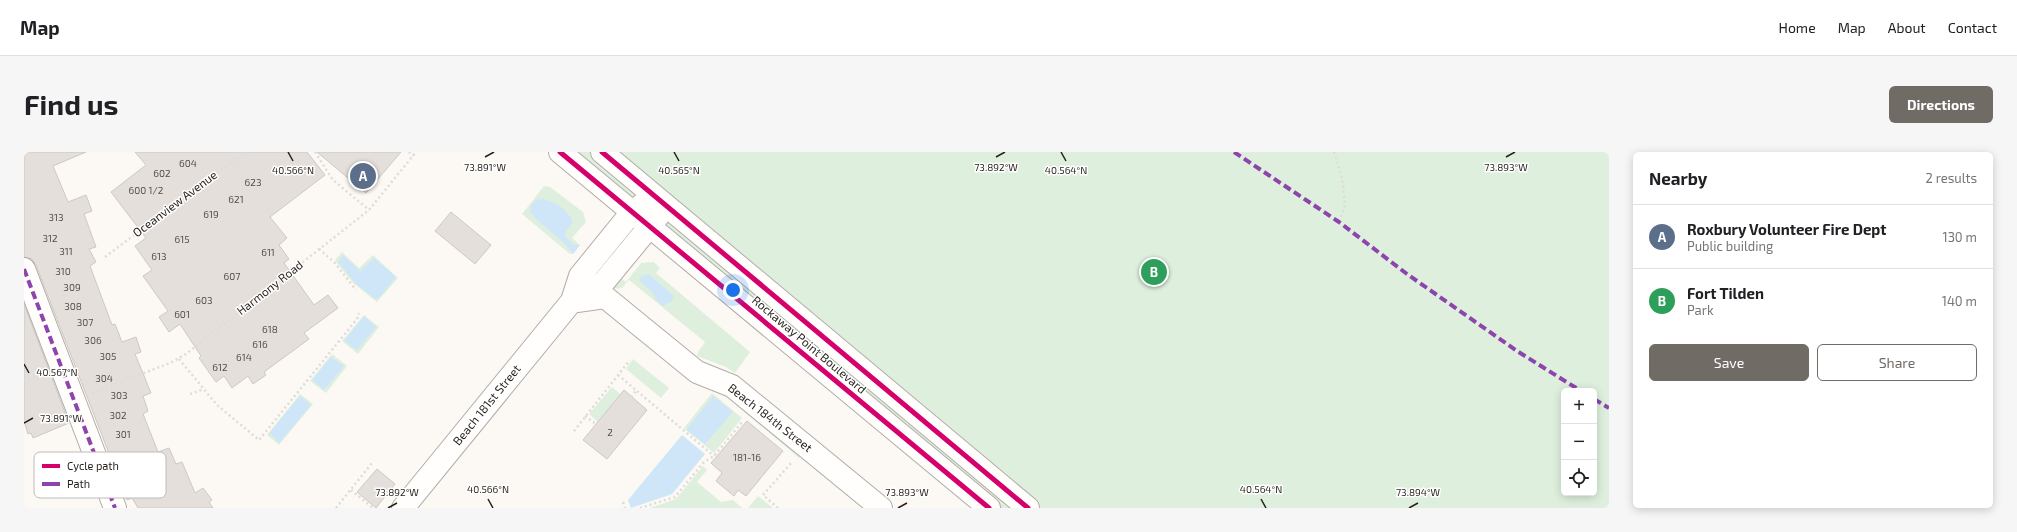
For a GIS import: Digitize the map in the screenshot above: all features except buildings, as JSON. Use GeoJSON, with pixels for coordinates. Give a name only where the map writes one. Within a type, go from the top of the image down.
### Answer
{"type":"FeatureCollection","features":[{"type":"Feature","properties":{"kind":"street","name":"Rockaway Point Boulevard"},"geometry":{"type":"LineString","coordinates":[[560,152],[990,508]]}},
{"type":"Feature","properties":{"kind":"street","name":"Rockaway Point Boulevard"},"geometry":{"type":"LineString","coordinates":[[602,152],[1028,508]]}},
{"type":"Feature","properties":{"kind":"street","name":"Beach 181st Street"},"geometry":{"type":"LineString","coordinates":[[403,508],[572,301],[603,282],[650,226],[660,201],[624,206],[580,276],[572,301]]}},
{"type":"Feature","properties":{"kind":"street"},"geometry":{"type":"LineString","coordinates":[[24,269],[94,452]]}},
{"type":"Feature","properties":{"kind":"street","name":"Beach 184th Street"},"geometry":{"type":"LineString","coordinates":[[572,301],[605,297],[697,372],[732,386],[881,508]]}},
{"type":"Feature","properties":{"kind":"street"},"geometry":{"type":"LineString","coordinates":[[112,498],[116,508]]}},
{"type":"Feature","properties":{"kind":"path"},"geometry":{"type":"LineString","coordinates":[[315,152],[333,180],[369,210]]}},
{"type":"Feature","properties":{"kind":"path"},"geometry":{"type":"LineString","coordinates":[[409,152],[413,156]]}},
{"type":"Feature","properties":{"kind":"path"},"geometry":{"type":"LineString","coordinates":[[1334,152],[1342,177],[1345,206],[1339,222]]}},
{"type":"Feature","properties":{"kind":"path"},"geometry":{"type":"LineString","coordinates":[[319,249],[334,262],[356,290]]}},
{"type":"Feature","properties":{"kind":"path"},"geometry":{"type":"LineString","coordinates":[[179,359],[217,405],[259,440],[357,320],[359,312]]}},
{"type":"Feature","properties":{"kind":"path"},"geometry":{"type":"LineString","coordinates":[[574,431],[630,360]]}},
{"type":"Feature","properties":{"kind":"path"},"geometry":{"type":"LineString","coordinates":[[618,375],[714,456]]}},
{"type":"Feature","properties":{"kind":"path"},"geometry":{"type":"LineString","coordinates":[[190,394],[204,389]]}},
{"type":"Feature","properties":{"kind":"path"},"geometry":{"type":"LineString","coordinates":[[631,397],[636,391]]}},
{"type":"Feature","properties":{"kind":"path"},"geometry":{"type":"LineString","coordinates":[[586,416],[596,424]]}},
{"type":"Feature","properties":{"kind":"path"},"geometry":{"type":"LineString","coordinates":[[640,508],[675,497],[704,462],[714,456],[745,418]]}},
{"type":"Feature","properties":{"kind":"path"},"geometry":{"type":"LineString","coordinates":[[778,508],[763,496],[795,458]]}},
{"type":"Feature","properties":{"kind":"path"},"geometry":{"type":"LineString","coordinates":[[336,508],[372,463]]}},
{"type":"Feature","properties":{"kind":"path"},"geometry":{"type":"LineString","coordinates":[[351,490],[373,508]]}},
{"type":"Feature","properties":{"kind":"path"},"geometry":{"type":"LineString","coordinates":[[623,502],[625,508]]}},
{"type":"Feature","properties":{"kind":"green space"},"geometry":{"type":"Polygon","coordinates":[[[555,152],[1609,152],[1609,508],[982,508],[555,152]]]}},
{"type":"Feature","properties":{"kind":"green space"},"geometry":{"type":"Polygon","coordinates":[[[544,186],[550,187],[583,212],[586,222],[572,238],[580,245],[573,254],[570,254],[522,214],[544,186]]]}},
{"type":"Feature","properties":{"kind":"green space"},"geometry":{"type":"Polygon","coordinates":[[[342,252],[359,268],[373,255],[398,278],[377,302],[353,283],[336,262],[335,260],[342,252]]]}},
{"type":"Feature","properties":{"kind":"green space"},"geometry":{"type":"Polygon","coordinates":[[[654,262],[660,268],[656,273],[750,352],[735,373],[726,367],[697,356],[705,342],[629,280],[622,288],[613,289],[612,286],[617,275],[626,282],[641,263],[654,262]]]}},
{"type":"Feature","properties":{"kind":"green space"},"geometry":{"type":"Polygon","coordinates":[[[364,315],[379,327],[358,354],[342,341],[364,315]]]}},
{"type":"Feature","properties":{"kind":"green space"},"geometry":{"type":"Polygon","coordinates":[[[332,354],[347,366],[326,393],[310,381],[332,354]]]}},
{"type":"Feature","properties":{"kind":"green space"},"geometry":{"type":"Polygon","coordinates":[[[633,359],[669,388],[661,398],[626,369],[633,359]]]}},
{"type":"Feature","properties":{"kind":"green space"},"geometry":{"type":"Polygon","coordinates":[[[612,387],[620,394],[598,422],[589,414],[612,387]]]}},
{"type":"Feature","properties":{"kind":"green space"},"geometry":{"type":"Polygon","coordinates":[[[721,390],[801,456],[799,458],[722,393],[721,390]]]}},
{"type":"Feature","properties":{"kind":"green space"},"geometry":{"type":"Polygon","coordinates":[[[712,393],[742,418],[714,453],[684,428],[712,393]]]}},
{"type":"Feature","properties":{"kind":"green space"},"geometry":{"type":"Polygon","coordinates":[[[300,394],[313,404],[279,445],[267,435],[300,394]]]}},
{"type":"Feature","properties":{"kind":"green space"},"geometry":{"type":"Polygon","coordinates":[[[703,466],[707,470],[697,482],[721,502],[733,500],[742,508],[650,508],[676,499],[703,466]]]}},
{"type":"Feature","properties":{"kind":"green space"},"geometry":{"type":"Polygon","coordinates":[[[758,496],[773,508],[748,508],[758,496]]]}},
{"type":"Feature","properties":{"kind":"water"},"geometry":{"type":"Polygon","coordinates":[[[542,199],[560,206],[564,209],[573,222],[565,233],[565,236],[574,245],[580,245],[573,254],[569,248],[530,212],[531,205],[536,200],[542,199]]]}},
{"type":"Feature","properties":{"kind":"water"},"geometry":{"type":"Polygon","coordinates":[[[343,255],[360,271],[374,258],[396,277],[379,298],[375,299],[356,284],[338,262],[343,255]]]}},
{"type":"Feature","properties":{"kind":"water"},"geometry":{"type":"Polygon","coordinates":[[[649,274],[674,296],[672,301],[663,306],[657,301],[652,292],[639,280],[642,276],[649,274]]]}},
{"type":"Feature","properties":{"kind":"water"},"geometry":{"type":"Polygon","coordinates":[[[364,316],[376,327],[357,350],[344,341],[364,316]]]}},
{"type":"Feature","properties":{"kind":"water"},"geometry":{"type":"Polygon","coordinates":[[[331,357],[344,366],[324,390],[312,380],[331,357]]]}},
{"type":"Feature","properties":{"kind":"water"},"geometry":{"type":"Polygon","coordinates":[[[300,396],[311,405],[279,443],[269,433],[300,396]]]}},
{"type":"Feature","properties":{"kind":"water"},"geometry":{"type":"Polygon","coordinates":[[[713,396],[733,412],[705,444],[686,430],[713,396]]]}},
{"type":"Feature","properties":{"kind":"water"},"geometry":{"type":"Polygon","coordinates":[[[682,435],[705,454],[672,494],[631,508],[628,500],[682,435]]]}},
{"type":"Feature","properties":{"kind":"marked path"},"geometry":{"type":"LineString","coordinates":[[1234,152],[1339,222],[1407,274],[1517,351],[1576,388]]}},
{"type":"Feature","properties":{"kind":"marked path"},"geometry":{"type":"LineString","coordinates":[[24,269],[94,452]]}},
{"type":"Feature","properties":{"kind":"marked path"},"geometry":{"type":"LineString","coordinates":[[1597,401],[1609,408]]}},
{"type":"Feature","properties":{"kind":"marked path"},"geometry":{"type":"LineString","coordinates":[[111,498],[115,508]]}},
{"type":"Feature","properties":{"kind":"cycle path"},"geometry":{"type":"LineString","coordinates":[[560,152],[989,508]]}},
{"type":"Feature","properties":{"kind":"cycle path"},"geometry":{"type":"LineString","coordinates":[[602,152],[1028,508]]}},
{"type":"Feature","properties":{"kind":"place","name":"Roxbury Volunteer Fire Dept"},"geometry":{"type":"Point","coordinates":[363,176]}},
{"type":"Feature","properties":{"kind":"place","name":"Fort Tilden"},"geometry":{"type":"Point","coordinates":[1154,272]}}]}
